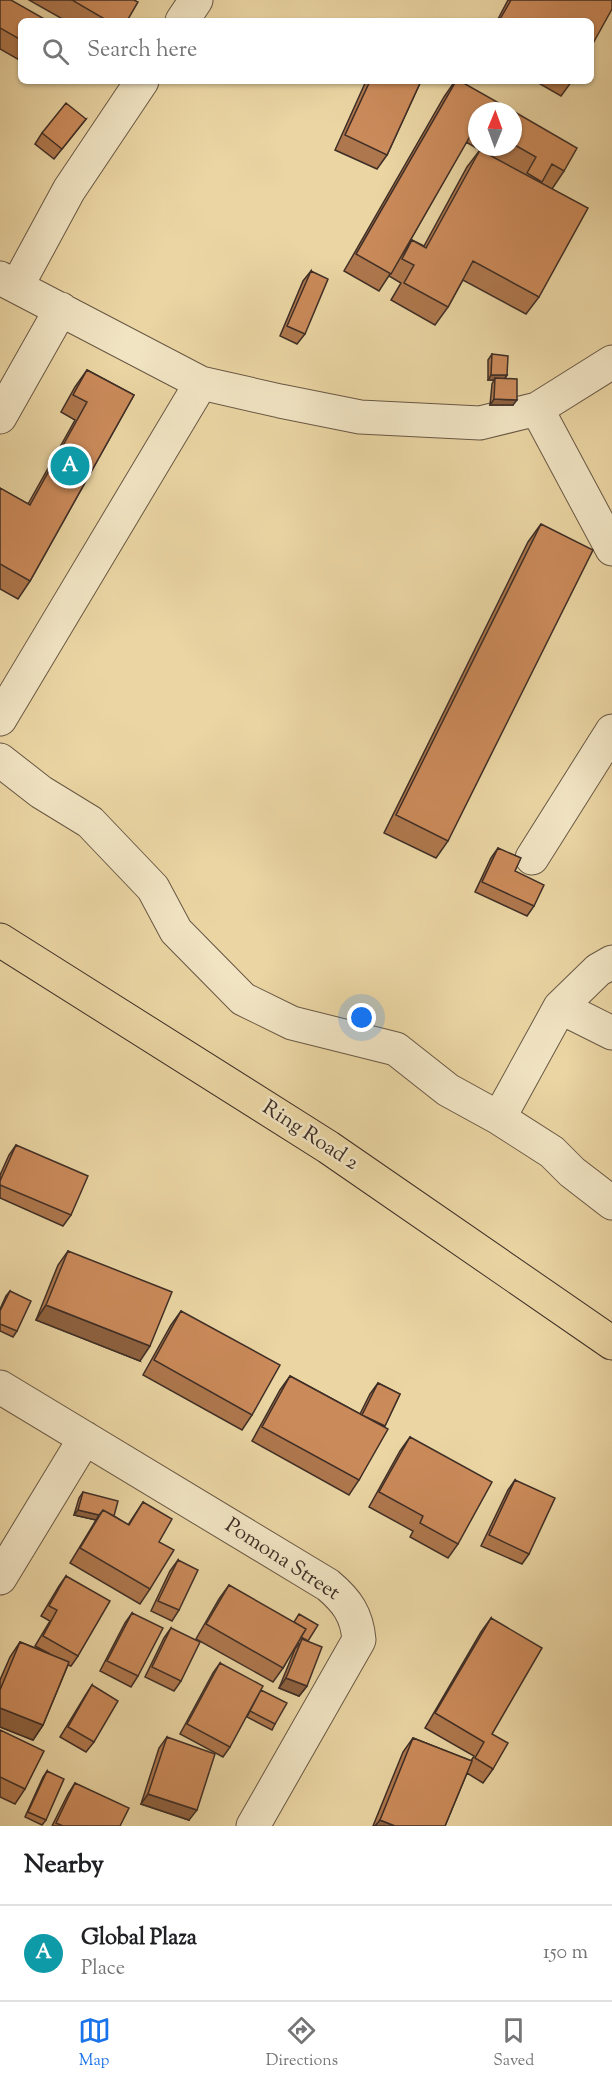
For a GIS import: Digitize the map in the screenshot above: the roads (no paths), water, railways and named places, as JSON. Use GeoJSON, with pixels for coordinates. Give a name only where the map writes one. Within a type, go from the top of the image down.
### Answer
{"type":"FeatureCollection","features":[{"type":"Feature","properties":{"kind":"main road","name":"Ring Road 2"},"geometry":{"type":"LineString","coordinates":[[0,940],[328,1147],[612,1343]]}},
{"type":"Feature","properties":{"kind":"street"},"geometry":{"type":"LineString","coordinates":[[184,18],[196,0]]}},
{"type":"Feature","properties":{"kind":"street"},"geometry":{"type":"LineString","coordinates":[[140,84],[8,282],[201,383],[360,417],[480,423],[537,409],[612,362]]}},
{"type":"Feature","properties":{"kind":"street"},"geometry":{"type":"LineString","coordinates":[[0,417],[61,309]]}},
{"type":"Feature","properties":{"kind":"street"},"geometry":{"type":"LineString","coordinates":[[0,719],[201,383]]}},
{"type":"Feature","properties":{"kind":"street"},"geometry":{"type":"LineString","coordinates":[[537,409],[612,549]]}},
{"type":"Feature","properties":{"kind":"street"},"geometry":{"type":"LineString","coordinates":[[532,858],[612,731]]}},
{"type":"Feature","properties":{"kind":"street"},"geometry":{"type":"LineString","coordinates":[[0,760],[41,792],[90,822],[153,888],[176,931],[243,999],[292,1023],[396,1049],[448,1090],[499,1118],[552,1152],[572,1172],[609,1191]]}},
{"type":"Feature","properties":{"kind":"street"},"geometry":{"type":"LineString","coordinates":[[499,1118],[560,1007],[598,970],[612,962]]}},
{"type":"Feature","properties":{"kind":"street"},"geometry":{"type":"LineString","coordinates":[[560,1007],[612,1033]]}},
{"type":"Feature","properties":{"kind":"street","name":"Pomona Street"},"geometry":{"type":"LineString","coordinates":[[0,1387],[328,1585],[344,1599],[354,1613],[359,1640],[253,1826]]}},
{"type":"Feature","properties":{"kind":"street"},"geometry":{"type":"LineString","coordinates":[[0,1578],[85,1438]]}},
{"type":"Feature","properties":{"kind":"place","name":"Global Plaza"},"geometry":{"type":"Point","coordinates":[70,466]}}]}
